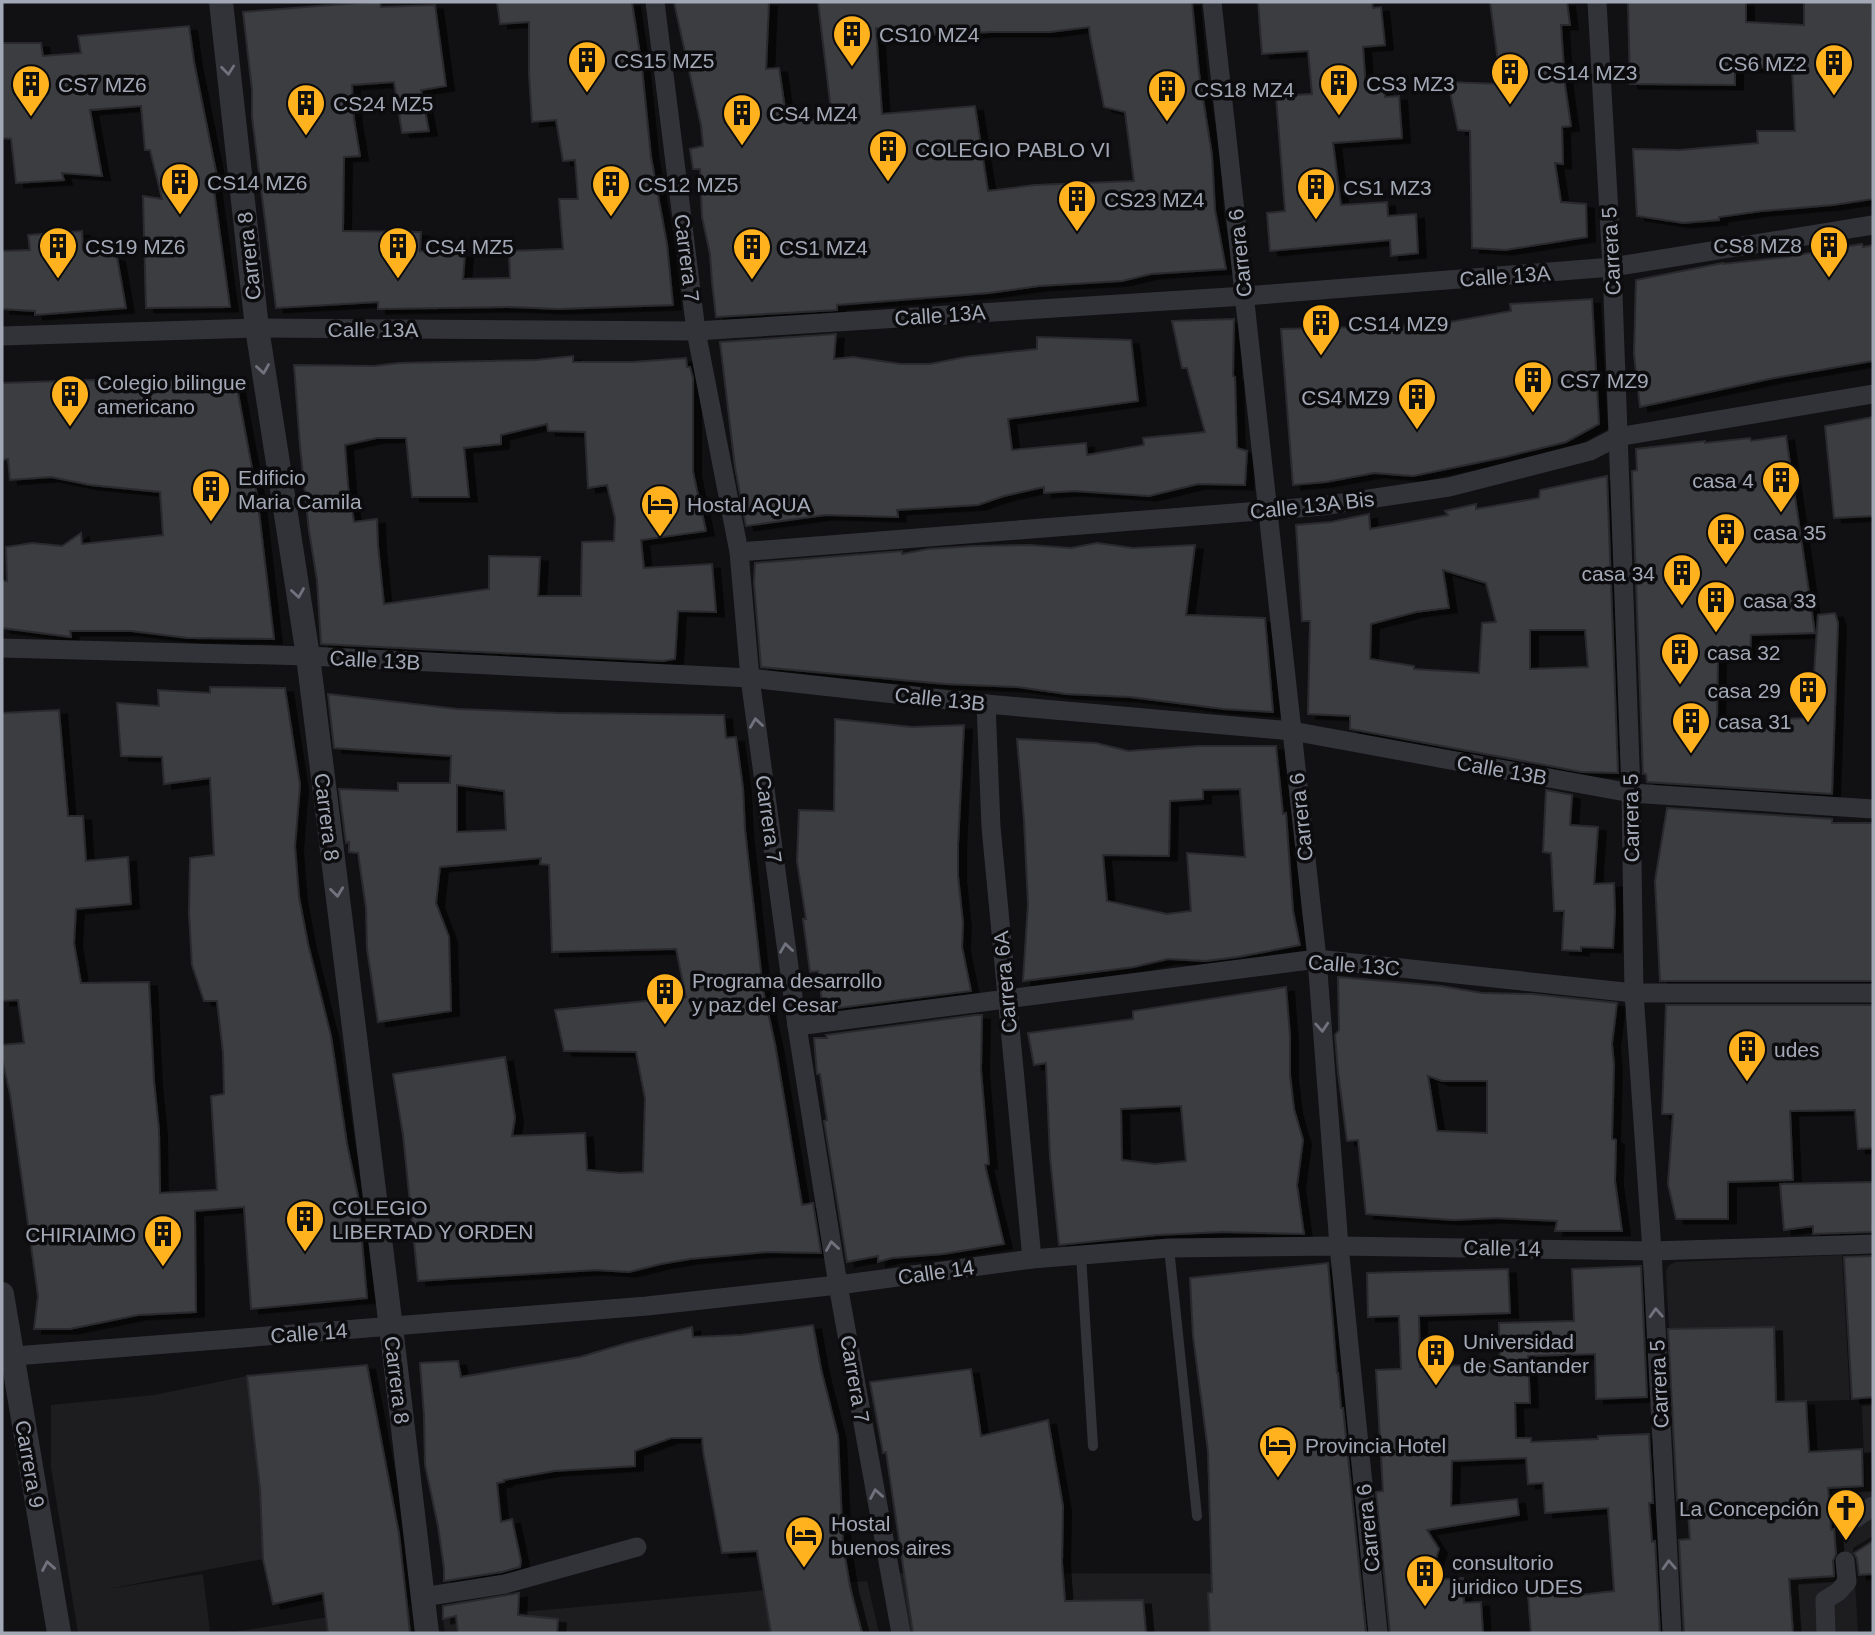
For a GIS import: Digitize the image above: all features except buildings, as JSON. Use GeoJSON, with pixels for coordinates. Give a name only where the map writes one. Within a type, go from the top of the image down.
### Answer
{"type":"FeatureCollection","features":[{"type":"Feature","properties":{"kind":"street","name":"Carrera 8"},"geometry":{"type":"LineString","coordinates":[[221,2],[257,328],[308,656],[427,1633]]}},
{"type":"Feature","properties":{"kind":"street","name":"Carrera 7"},"geometry":{"type":"LineString","coordinates":[[655,2],[695,331],[739,552],[750,678],[797,1027],[838,1285],[901,1633]]}},
{"type":"Feature","properties":{"kind":"street","name":"Carrera 6"},"geometry":{"type":"LineString","coordinates":[[1212,2],[1317,958],[1339,1246],[1378,1633]]}},
{"type":"Feature","properties":{"kind":"street","name":"Carrera 5"},"geometry":{"type":"LineString","coordinates":[[1597,2],[1612,267],[1631,793],[1634,993],[1652,1251],[1672,1633]]}},
{"type":"Feature","properties":{"kind":"street","name":"Calle 13A"},"geometry":{"type":"LineString","coordinates":[[2,336],[257,328],[695,331],[1245,296],[1612,267],[1873,225]]}},
{"type":"Feature","properties":{"kind":"street","name":"Calle 13A Bis"},"geometry":{"type":"LineString","coordinates":[[739,552],[1322,506],[1449,487],[1590,452],[1617,437],[1873,394]]}},
{"type":"Feature","properties":{"kind":"street","name":"Calle 13B"},"geometry":{"type":"LineString","coordinates":[[2,648],[308,656],[750,678],[986,704],[1292,731],[1631,793],[1873,809]]}},
{"type":"Feature","properties":{"kind":"street","name":"Carrera 6A"},"geometry":{"type":"LineString","coordinates":[[986,704],[991,827],[1032,1259]]}},
{"type":"Feature","properties":{"kind":"street","name":"Calle 13C"},"geometry":{"type":"LineString","coordinates":[[797,1027],[1317,958],[1634,993],[1873,993]]}},
{"type":"Feature","properties":{"kind":"street","name":"Calle 14"},"geometry":{"type":"LineString","coordinates":[[7,1356],[648,1306],[838,1285],[1032,1259],[1169,1248],[1339,1246],[1652,1251],[1873,1244]]}},
{"type":"Feature","properties":{"kind":"street","name":"Carrera 9"},"geometry":{"type":"LineString","coordinates":[[2,1294],[10,1396],[59,1633]]}},
{"type":"Feature","properties":{"kind":"street"},"geometry":{"type":"LineString","coordinates":[[1856,1518],[1873,1506]]}},
{"type":"Feature","properties":{"kind":"street"},"geometry":{"type":"LineString","coordinates":[[423,1597],[505,1584],[637,1547]]}},
{"type":"Feature","properties":{"kind":"street"},"geometry":{"type":"LineString","coordinates":[[1826,1633],[1825,1600],[1839,1592],[1847,1582],[1845,1560]]}},
{"type":"Feature","properties":{"kind":"lane"},"geometry":{"type":"LineString","coordinates":[[1169,1248],[1197,1516]]}},
{"type":"Feature","properties":{"kind":"lane"},"geometry":{"type":"LineString","coordinates":[[1081,1255],[1093,1446]]}},
{"type":"Feature","properties":{"kind":"shaded area"},"geometry":{"type":"Polygon","coordinates":[[[1842,1255],[1850,1400],[1776,1402],[1774,1327],[1669,1329],[1666,1271],[1669,1265],[1676,1262],[1842,1255]]]}},
{"type":"Feature","properties":{"kind":"shaded area"},"geometry":{"type":"Polygon","coordinates":[[[247,1376],[260,1489],[263,1559],[108,1589],[203,1574],[210,1633],[78,1633],[51,1468],[51,1405],[154,1395],[247,1376]]]}},
{"type":"Feature","properties":{"kind":"shaded area"},"geometry":{"type":"Polygon","coordinates":[[[1873,1405],[1873,1536],[1853,1548],[1858,1633],[1793,1633],[1789,1580],[1838,1576],[1832,1490],[1865,1487],[1862,1406],[1873,1405]]]}},
{"type":"Feature","properties":{"kind":"shaded area"},"geometry":{"type":"Polygon","coordinates":[[[897,1573],[1364,1574],[1369,1633],[907,1633],[897,1573]]]}},
{"type":"Feature","properties":{"kind":"shaded area"},"geometry":{"type":"Polygon","coordinates":[[[867,1581],[879,1633],[445,1633],[443,1619],[867,1581]]]}},
{"type":"Feature","properties":{"kind":"shaded area"},"geometry":{"type":"Polygon","coordinates":[[[411,1604],[415,1633],[227,1633],[411,1604]]]}},
{"type":"Feature","properties":{"kind":"place","name":"CS10 MZ4"},"geometry":{"type":"Point","coordinates":[852,68]}},
{"type":"Feature","properties":{"kind":"place","name":"CS15 MZ5"},"geometry":{"type":"Point","coordinates":[587,94]}},
{"type":"Feature","properties":{"kind":"place","name":"CS6 MZ2"},"geometry":{"type":"Point","coordinates":[1834,97]}},
{"type":"Feature","properties":{"kind":"place","name":"CS14 MZ3"},"geometry":{"type":"Point","coordinates":[1510,106]}},
{"type":"Feature","properties":{"kind":"place","name":"CS3 MZ3"},"geometry":{"type":"Point","coordinates":[1339,117]}},
{"type":"Feature","properties":{"kind":"place","name":"CS7 MZ6"},"geometry":{"type":"Point","coordinates":[31,118]}},
{"type":"Feature","properties":{"kind":"place","name":"CS18 MZ4"},"geometry":{"type":"Point","coordinates":[1167,123]}},
{"type":"Feature","properties":{"kind":"place","name":"CS24 MZ5"},"geometry":{"type":"Point","coordinates":[306,137]}},
{"type":"Feature","properties":{"kind":"place","name":"CS4 MZ4"},"geometry":{"type":"Point","coordinates":[742,147]}},
{"type":"Feature","properties":{"kind":"place","name":"COLEGIO PABLO VI"},"geometry":{"type":"Point","coordinates":[888,183]}},
{"type":"Feature","properties":{"kind":"place","name":"CS14 MZ6"},"geometry":{"type":"Point","coordinates":[180,216]}},
{"type":"Feature","properties":{"kind":"place","name":"CS12 MZ5"},"geometry":{"type":"Point","coordinates":[611,218]}},
{"type":"Feature","properties":{"kind":"place","name":"CS1 MZ3"},"geometry":{"type":"Point","coordinates":[1316,221]}},
{"type":"Feature","properties":{"kind":"place","name":"CS23 MZ4"},"geometry":{"type":"Point","coordinates":[1077,233]}},
{"type":"Feature","properties":{"kind":"place","name":"CS8 MZ8"},"geometry":{"type":"Point","coordinates":[1829,279]}},
{"type":"Feature","properties":{"kind":"place","name":"CS19 MZ6"},"geometry":{"type":"Point","coordinates":[58,280]}},
{"type":"Feature","properties":{"kind":"place","name":"CS4 MZ5"},"geometry":{"type":"Point","coordinates":[398,280]}},
{"type":"Feature","properties":{"kind":"place","name":"CS1 MZ4"},"geometry":{"type":"Point","coordinates":[752,281]}},
{"type":"Feature","properties":{"kind":"place","name":"CS14 MZ9"},"geometry":{"type":"Point","coordinates":[1321,357]}},
{"type":"Feature","properties":{"kind":"place","name":"CS7 MZ9"},"geometry":{"type":"Point","coordinates":[1533,414]}},
{"type":"Feature","properties":{"kind":"place","name":"Colegio bilingue americano"},"geometry":{"type":"Point","coordinates":[70,428]}},
{"type":"Feature","properties":{"kind":"place","name":"CS4 MZ9"},"geometry":{"type":"Point","coordinates":[1417,431]}},
{"type":"Feature","properties":{"kind":"place","name":"casa 4"},"geometry":{"type":"Point","coordinates":[1781,514]}},
{"type":"Feature","properties":{"kind":"place","name":"Edificio Maria Camila"},"geometry":{"type":"Point","coordinates":[211,523]}},
{"type":"Feature","properties":{"kind":"place","name":"Hostal AQUA"},"geometry":{"type":"Point","coordinates":[660,538]}},
{"type":"Feature","properties":{"kind":"place","name":"casa 35"},"geometry":{"type":"Point","coordinates":[1726,566]}},
{"type":"Feature","properties":{"kind":"place","name":"casa 34"},"geometry":{"type":"Point","coordinates":[1682,607]}},
{"type":"Feature","properties":{"kind":"place","name":"casa 33"},"geometry":{"type":"Point","coordinates":[1716,634]}},
{"type":"Feature","properties":{"kind":"place","name":"casa 32"},"geometry":{"type":"Point","coordinates":[1680,686]}},
{"type":"Feature","properties":{"kind":"place","name":"casa 29"},"geometry":{"type":"Point","coordinates":[1808,724]}},
{"type":"Feature","properties":{"kind":"place","name":"casa 31"},"geometry":{"type":"Point","coordinates":[1691,755]}},
{"type":"Feature","properties":{"kind":"place","name":"Programa desarrollo y paz del Cesar"},"geometry":{"type":"Point","coordinates":[665,1026]}},
{"type":"Feature","properties":{"kind":"place","name":"udes"},"geometry":{"type":"Point","coordinates":[1747,1083]}},
{"type":"Feature","properties":{"kind":"place","name":"COLEGIO LIBERTAD Y ORDEN"},"geometry":{"type":"Point","coordinates":[305,1253]}},
{"type":"Feature","properties":{"kind":"place","name":"CHIRIAIMO"},"geometry":{"type":"Point","coordinates":[163,1268]}},
{"type":"Feature","properties":{"kind":"place","name":"Universidad de Santander"},"geometry":{"type":"Point","coordinates":[1436,1387]}},
{"type":"Feature","properties":{"kind":"place","name":"Provincia Hotel"},"geometry":{"type":"Point","coordinates":[1278,1479]}},
{"type":"Feature","properties":{"kind":"place","name":"La Concepción"},"geometry":{"type":"Point","coordinates":[1846,1542]}},
{"type":"Feature","properties":{"kind":"place","name":"Hostal buenos aires"},"geometry":{"type":"Point","coordinates":[804,1569]}},
{"type":"Feature","properties":{"kind":"place","name":"consultorio juridico UDES"},"geometry":{"type":"Point","coordinates":[1425,1608]}}]}
